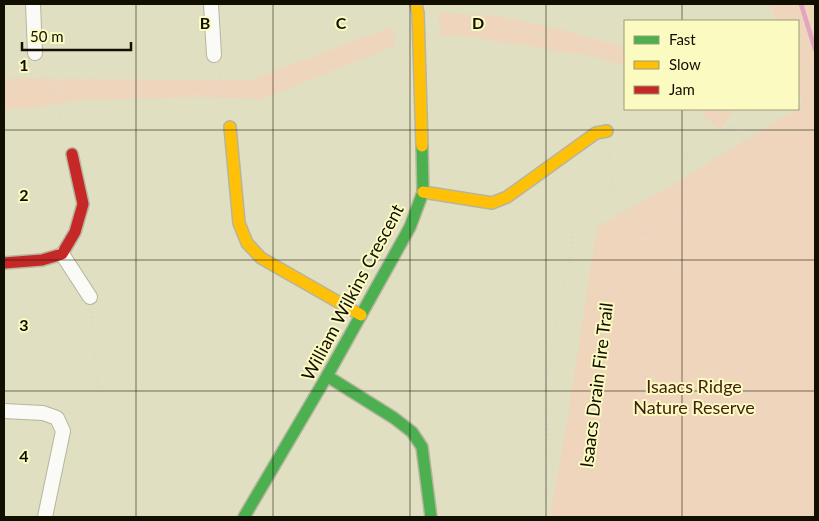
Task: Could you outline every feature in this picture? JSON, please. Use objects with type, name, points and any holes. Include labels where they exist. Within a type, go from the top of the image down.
[{"type":"street","points":[[33,4],[35,53]]},
{"type":"street","points":[[211,4],[214,55]]},
{"type":"street","name":"William Wilkins Crescent","points":[[244,517],[327,376],[410,227],[423,192],[417,8]]},
{"type":"street","points":[[230,127],[239,223],[247,243],[261,258],[361,315]]},
{"type":"street","points":[[423,192],[492,203],[507,197],[596,133],[607,131]]},
{"type":"street","points":[[4,263],[42,260],[62,254],[75,232],[83,204],[72,154]]},
{"type":"street","points":[[62,254],[90,297]]},
{"type":"street","points":[[327,376],[394,418],[412,432],[422,447],[431,517]]},
{"type":"street","points":[[4,412],[63,415],[63,431],[45,517]]},
{"type":"path","points":[[766,20],[771,4]]},
{"type":"path","points":[[789,4],[794,20]]},
{"type":"path","points":[[4,85],[23,85],[52,91],[223,90],[257,88],[305,74],[396,39],[409,44],[419,41],[431,43],[440,27],[531,32],[624,59]]},
{"type":"path","points":[[799,34],[815,82]]},
{"type":"path","points":[[35,53],[52,91],[72,154]]},
{"type":"path","points":[[214,55],[230,127]]},
{"type":"path","points":[[714,110],[728,126],[757,147],[815,170]]},
{"type":"path","points":[[539,517],[554,474],[543,398],[575,225],[588,201],[723,137],[744,115],[746,110]]},
{"type":"path","points":[[607,131],[612,190],[644,233]]},
{"type":"path","name":"Isaacs Drain Fire Trail","points":[[573,517],[586,474],[605,297],[621,264],[640,236],[669,216],[711,201],[782,196],[811,190],[815,187]]},
{"type":"path","points":[[63,415],[98,392],[90,297]]},
{"type":"green space","name":"Isaacs Ridge Nature Reserve","points":[[770,4],[815,4],[815,517],[550,517],[597,227],[667,188],[795,110],[799,110],[799,107],[803,105],[799,91],[799,20],[776,20]]},
{"type":"green space","points":[[438,13],[496,16],[558,29],[624,47],[624,66],[591,56],[465,36],[441,36]]},
{"type":"green space","points":[[392,27],[395,46],[262,99],[203,97],[80,100],[4,110],[4,80],[17,78],[251,80]]},
{"type":"green space","points":[[698,110],[729,110],[732,112],[720,130]]},
{"type":"waterway","points":[[801,4],[815,49]]},
{"type":"traffic: fast","points":[[244,517],[327,376],[410,227],[423,192],[422,146]]},
{"type":"traffic: fast","points":[[327,376],[394,418],[412,432],[422,447],[431,517]]},
{"type":"traffic: slow","points":[[416,4],[418,13],[422,146]]},
{"type":"traffic: slow","points":[[230,127],[239,223],[247,243],[261,258],[361,315]]},
{"type":"traffic: slow","points":[[423,192],[492,203],[507,197],[596,133],[607,131]]},
{"type":"traffic: jam","points":[[4,263],[42,260],[62,254],[75,232],[83,204],[72,154]]}]
